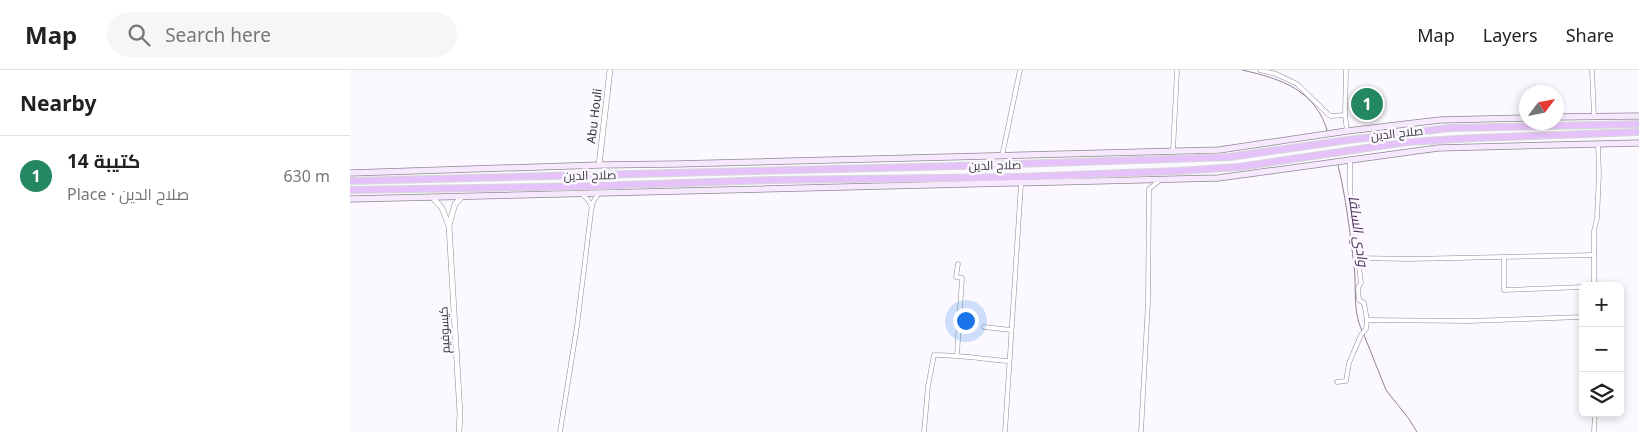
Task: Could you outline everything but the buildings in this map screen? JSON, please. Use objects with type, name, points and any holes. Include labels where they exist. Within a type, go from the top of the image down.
[{"type":"highway","name":"صلاح الدين","points":[[350,181],[849,169],[1229,157],[1449,128],[1639,124]]},
{"type":"highway","points":[[1407,142],[1410,137],[1408,132]]},
{"type":"highway","name":"صلاح الدين","points":[[350,190],[1019,176],[1195,170],[1239,167],[1407,142],[1639,132]]},
{"type":"highway","points":[[844,179],[844,174],[849,169]]},
{"type":"highway","points":[[748,181],[746,177],[749,171]]},
{"type":"main road","points":[[1564,117],[1638,115]]},
{"type":"main road","points":[[350,173],[1234,149],[1440,120],[1519,118]]},
{"type":"main road","points":[[350,199],[1218,178],[1438,148],[1639,143]]},
{"type":"street","name":"Abu Houli","points":[[599,165],[610,70]]},
{"type":"street","points":[[1002,156],[1020,70]]},
{"type":"street","points":[[1173,151],[1177,70]]},
{"type":"street","points":[[1260,70],[1276,74],[1297,84],[1328,114],[1332,116],[1345,115]]},
{"type":"street","points":[[1346,70],[1346,132]]},
{"type":"street","points":[[1592,70],[1594,116]]},
{"type":"street","points":[[1625,124],[1638,115]]},
{"type":"street","points":[[1594,282],[1594,231],[1597,218],[1599,174],[1598,145]]},
{"type":"street","points":[[1338,382],[1346,381],[1349,363],[1361,335],[1366,329],[1367,320],[1364,303],[1359,300],[1358,288],[1361,284],[1350,189],[1350,159]]},
{"type":"street","points":[[1136,180],[1146,185],[1149,189],[1148,302],[1141,432]]},
{"type":"street","points":[[1149,189],[1160,180]]},
{"type":"street","points":[[1005,432],[1008,361],[1021,184]]},
{"type":"street","points":[[582,194],[592,207]]},
{"type":"street","points":[[560,432],[577,326],[592,207],[598,194]]},
{"type":"street","name":"كيسوفيم","points":[[448,226],[455,204],[462,196]]},
{"type":"street","name":"كيسوفيم","points":[[432,197],[442,208],[448,226],[460,414],[459,432]]},
{"type":"street","points":[[1358,258],[1594,256]]},
{"type":"street","points":[[1504,257],[1504,290],[1579,287]]},
{"type":"street","points":[[957,355],[962,278],[956,277],[958,264]]},
{"type":"street","points":[[1367,320],[1469,321],[1579,317]]},
{"type":"street","points":[[984,327],[1011,330]]},
{"type":"street","points":[[924,432],[928,386],[934,355],[957,355],[1008,361]]},
{"type":"street","points":[[1594,432],[1595,417]]},
{"type":"waterway","name":"وادي السلقا","points":[[1242,70],[1284,83],[1306,97],[1315,106],[1328,133]]},
{"type":"waterway","name":"وادي السلقا","points":[[1338,165],[1346,202],[1351,241],[1357,315],[1362,331]]},
{"type":"waterway","name":"وادي السلقا","points":[[1364,335],[1386,390],[1417,432]]},
{"type":"place","name":"كتيبة 14","points":[[1367,104]]}]
